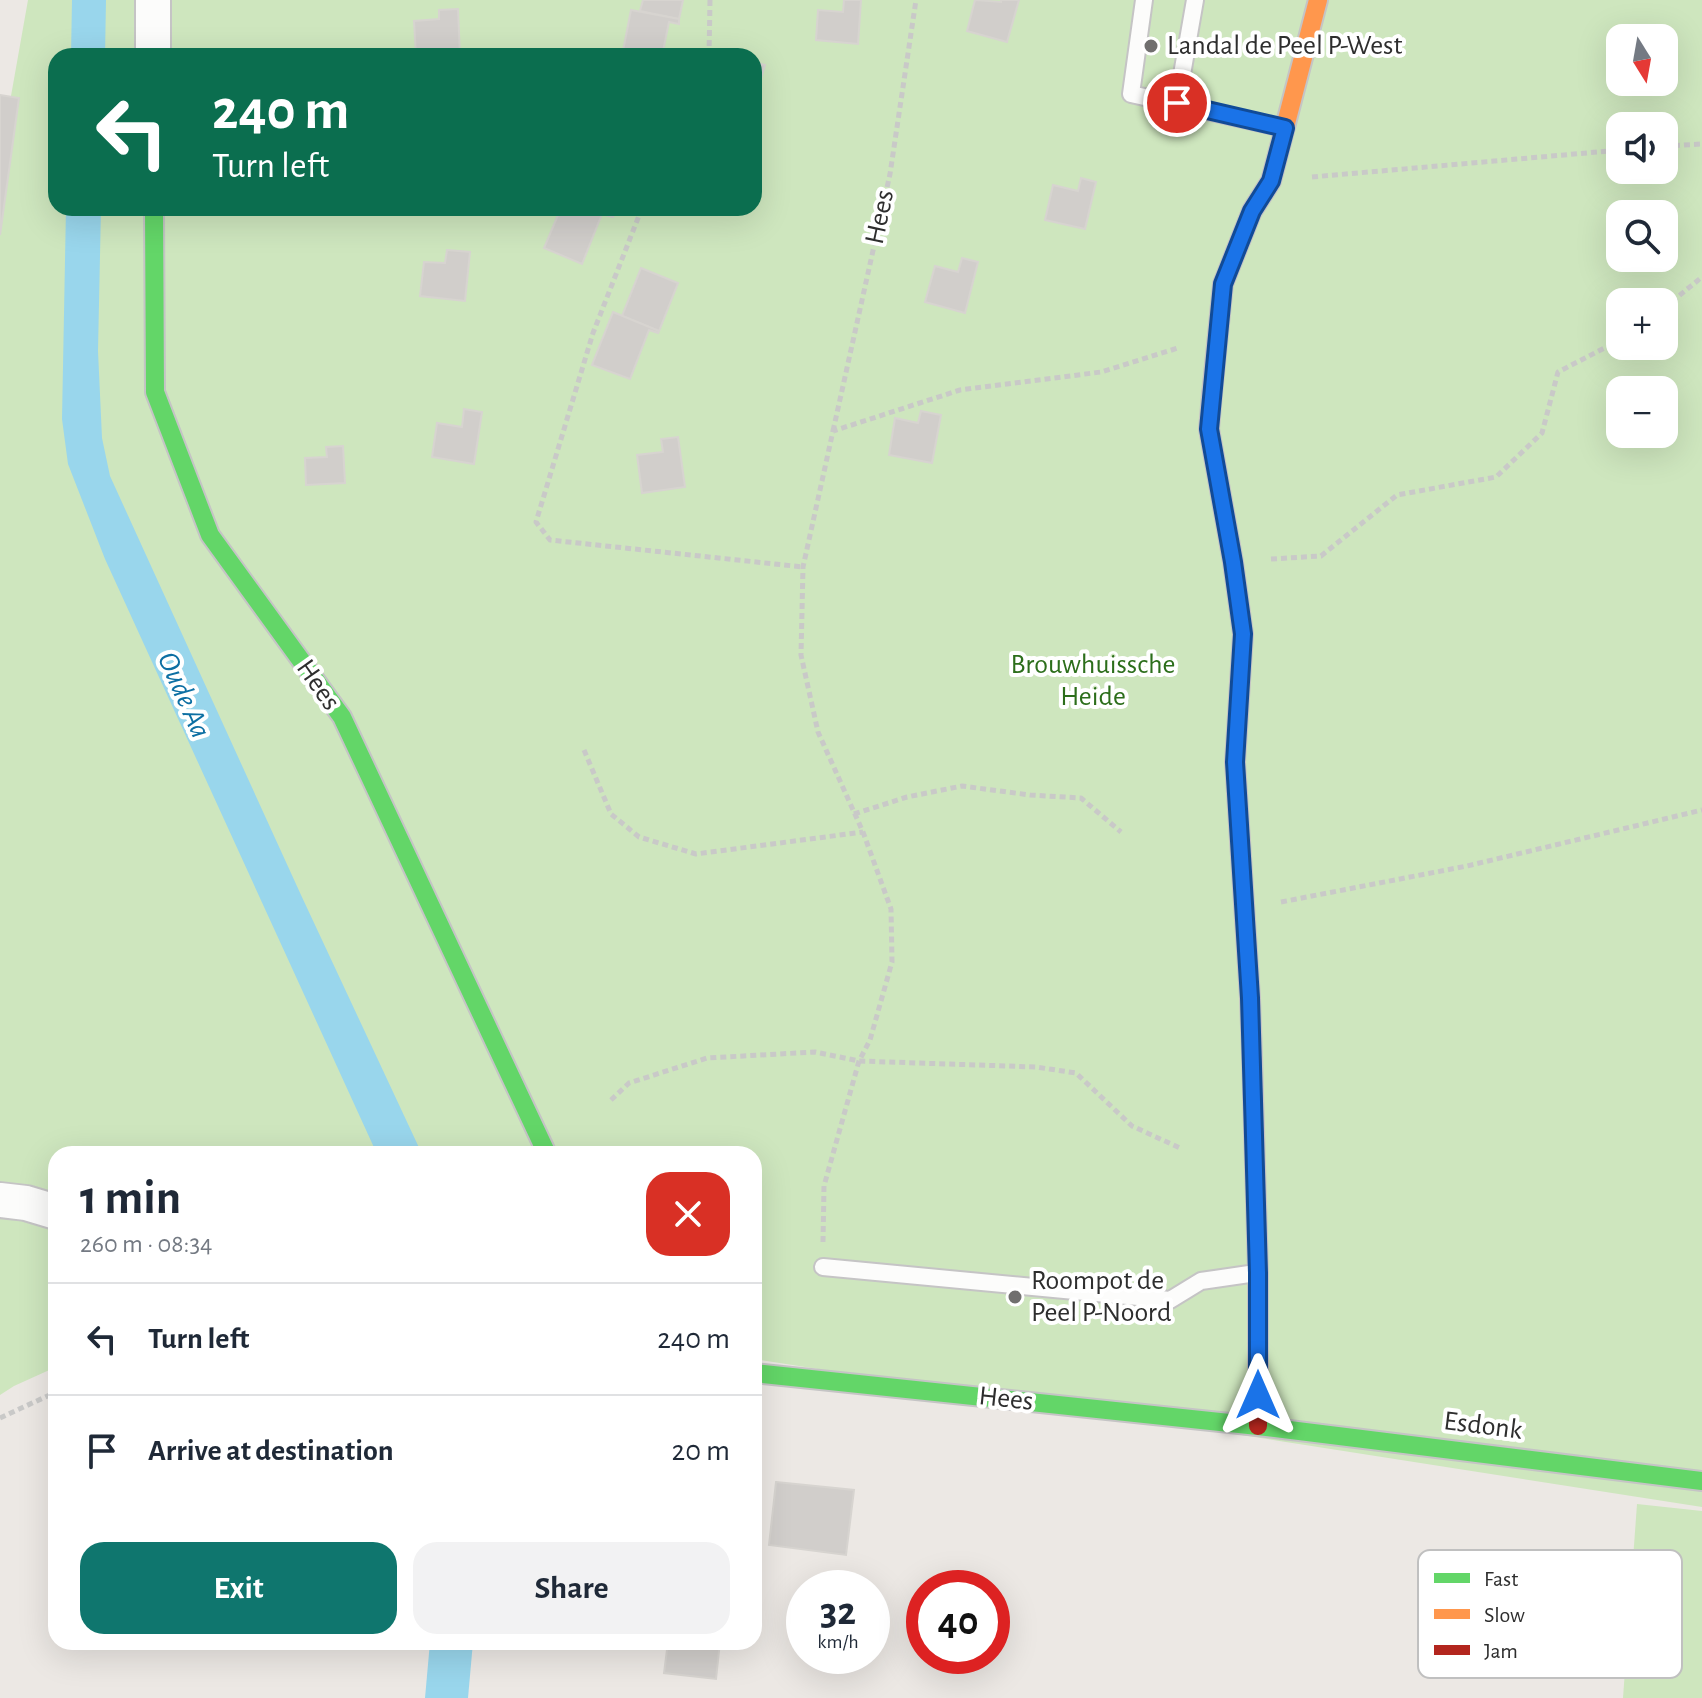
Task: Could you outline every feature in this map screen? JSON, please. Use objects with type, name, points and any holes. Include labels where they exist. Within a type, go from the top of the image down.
[{"type":"street","points":[[153,0],[153,48]]},
{"type":"street","points":[[1258,1426],[1258,1273],[1250,998],[1235,762],[1243,634],[1209,429],[1223,284],[1252,211],[1271,181],[1318,0]]},
{"type":"street","name":"Hees","points":[[154,216],[155,392],[210,535],[342,717],[543,1146]]},
{"type":"street","points":[[0,1200],[48,1210]]},
{"type":"street","name":"Hees","points":[[762,1374],[1258,1426]]},
{"type":"street","name":"Esdonk","points":[[1258,1426],[1702,1481]]},
{"type":"lane","points":[[1144,0],[1131,94],[1285,128]]},
{"type":"lane","points":[[1177,103],[1195,0]]},
{"type":"lane","points":[[823,1267],[1170,1300],[1201,1281],[1258,1273]]},
{"type":"path","points":[[709,48],[710,0]]},
{"type":"path","name":"Hees","points":[[823,1267],[824,1186],[859,1061],[870,1040],[892,962],[891,909],[863,832],[818,732],[801,655],[803,567],[890,174],[916,0]]},
{"type":"path","points":[[1678,145],[1702,144]]},
{"type":"path","points":[[1271,181],[1606,151]]},
{"type":"path","points":[[639,216],[593,333],[536,522],[550,540],[803,567]]},
{"type":"path","points":[[1678,297],[1702,277]]},
{"type":"path","points":[[833,431],[960,390],[1101,372],[1217,335]]},
{"type":"path","points":[[1233,562],[1321,556],[1397,495],[1496,477],[1542,433],[1558,372],[1606,347]]},
{"type":"path","points":[[584,750],[611,814],[639,837],[696,854],[863,832]]},
{"type":"path","points":[[854,814],[907,797],[962,786],[1081,798],[1121,832]]},
{"type":"path","points":[[1245,910],[1467,866],[1702,810]]},
{"type":"path","points":[[611,1100],[629,1083],[707,1058],[815,1052],[859,1061],[1036,1067],[1076,1073],[1132,1126],[1180,1148]]},
{"type":"path","points":[[0,1418],[48,1396]]},
{"type":"green space","name":"Brouwhuissche Heide","points":[[28,0],[1702,0],[1702,1507],[762,1360],[762,1146],[48,1146],[48,1371],[0,1395],[0,158]]},
{"type":"green space","points":[[1637,1504],[1702,1511],[1702,1698],[1623,1698],[1624,1678],[1682,1678],[1682,1550],[1634,1550]]},
{"type":"water","points":[[72,0],[106,0],[105,48],[71,48]]},
{"type":"water","name":"Oude Aa","points":[[66,216],[101,216],[98,351],[102,438],[110,476],[418,1146],[373,1146],[105,559],[68,464],[62,419]]},
{"type":"water","points":[[429,1650],[472,1650],[468,1698],[425,1698]]},
{"type":"building","points":[[643,0],[683,0],[679,19],[640,11]]},
{"type":"building","points":[[844,0],[861,0],[858,44],[816,40],[818,10],[843,12]]},
{"type":"building","points":[[975,0],[1019,0],[1007,42],[967,31]]},
{"type":"building","points":[[458,9],[460,48],[416,48],[414,21],[439,19],[439,10]]},
{"type":"building","points":[[631,10],[679,19],[679,24],[669,22],[664,48],[624,48]]},
{"type":"building","points":[[0,95],[19,98],[0,235]]},
{"type":"building","points":[[1081,178],[1096,182],[1085,229],[1045,220],[1053,185],[1078,191]]},
{"type":"building","points":[[558,216],[601,216],[582,264],[544,248]]},
{"type":"building","points":[[447,250],[470,252],[465,301],[420,296],[424,262],[445,263]]},
{"type":"building","points":[[962,258],[978,262],[965,313],[925,302],[935,266],[958,272]]},
{"type":"building","points":[[641,268],[678,283],[659,331],[622,316]]},
{"type":"building","points":[[613,312],[659,331],[649,330],[630,379],[592,365]]},
{"type":"building","points":[[464,409],[482,412],[474,464],[432,457],[437,423],[462,427]]},
{"type":"building","points":[[921,411],[941,415],[932,463],[889,455],[895,418],[918,423]]},
{"type":"building","points":[[678,437],[685,487],[642,493],[637,455],[663,452],[661,439]]},
{"type":"building","points":[[343,446],[345,483],[306,485],[305,458],[327,457],[326,447]]},
{"type":"building","points":[[776,1482],[854,1490],[846,1555],[769,1545]]},
{"type":"building","points":[[667,1650],[719,1650],[716,1679],[664,1673]]},
{"type":"traffic: fast","points":[[154,216],[155,392],[210,535],[342,717],[543,1146]]},
{"type":"traffic: fast","points":[[1212,394],[1209,429],[1243,634],[1235,762],[1252,1055]]},
{"type":"traffic: fast","points":[[762,1374],[1258,1426],[1702,1481]]},
{"type":"traffic: slow","points":[[1212,394],[1223,284],[1252,211],[1271,181],[1318,0]]},
{"type":"traffic: jam","points":[[1252,1055],[1258,1273],[1258,1426]]},
{"type":"place","name":"Landal de Peel P-West","points":[[1151,46]]},
{"type":"place","name":"Roompot de Peel P-Noord","points":[[1015,1297]]},
{"type":"route","points":[[1177,103],[1285,128],[1271,181],[1252,211],[1223,284],[1209,429],[1243,634],[1235,762],[1250,998],[1258,1273],[1258,1395]]}]
